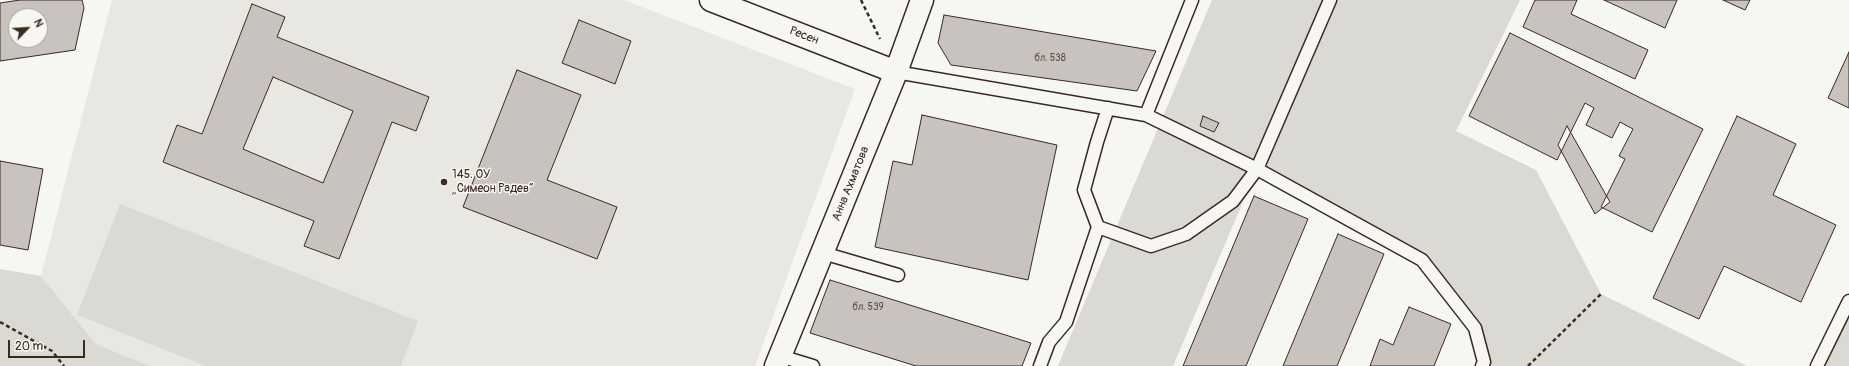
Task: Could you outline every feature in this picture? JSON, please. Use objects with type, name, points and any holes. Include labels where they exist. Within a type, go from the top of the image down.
[{"type":"street","name":"Ресен","points":[[712,0],[896,72]]},
{"type":"street","name":"Анна Ахматова","points":[[778,361],[896,72],[922,0]]},
{"type":"lane","points":[[1146,115],[1192,0]]},
{"type":"lane","points":[[1098,227],[1150,246],[1186,234],[1233,201],[1257,169],[1330,0]]},
{"type":"lane","points":[[896,72],[1146,115],[1257,169],[1422,260],[1475,328],[1484,362],[1482,366]]},
{"type":"lane","points":[[1040,366],[1049,342],[1066,322],[1098,227],[1084,190],[1096,142],[1108,108]]},
{"type":"lane","points":[[823,253],[898,275]]},
{"type":"lane","points":[[1817,366],[1849,301]]},
{"type":"lane","points":[[778,361],[813,366]]},
{"type":"path","points":[[861,0],[896,72]]},
{"type":"path","points":[[1528,366],[1601,294]]},
{"type":"path","points":[[0,322],[52,351],[64,366]]},
{"type":"shaded area","name":"145. ОУ „Симеон Радев“","points":[[112,0],[624,0],[855,89],[755,366],[150,366],[96,344],[41,276]]},
{"type":"shaded area","points":[[1212,0],[1520,0],[1456,131],[1536,170],[1601,294],[1747,366],[1482,366],[1475,328],[1422,260],[1257,169],[1173,366],[1058,366]]},
{"type":"shaded area","points":[[120,204],[418,321],[401,366],[206,366],[77,315]]},
{"type":"shaded area","points":[[0,269],[41,276],[96,344],[150,366],[0,366]]},
{"type":"shaded area","points":[[1849,301],[1849,366],[1817,366]]},
{"type":"building","points":[[20,0],[82,0],[84,8],[75,50],[0,61],[0,3]]},
{"type":"building","points":[[1535,0],[1577,0],[1571,14],[1648,50],[1635,79],[1523,27]]},
{"type":"building","points":[[1604,0],[1677,0],[1665,28]]},
{"type":"building","points":[[1723,0],[1750,0],[1745,10]]},
{"type":"building","points":[[252,4],[285,17],[277,37],[429,97],[416,131],[392,122],[339,259],[304,246],[314,221],[163,162],[177,125],[202,134]],"holes":[[[273,77],[353,111],[323,183],[243,149]]]},
{"type":"building","points":[[944,15],[1156,51],[1137,91],[951,65],[938,43]]},
{"type":"building","points":[[579,20],[631,41],[615,84],[562,63]]},
{"type":"building","points":[[1510,33],[1703,129],[1652,232],[1601,207],[1625,159],[1619,156],[1633,129],[1620,122],[1612,138],[1586,125],[1594,108],[1585,103],[1557,160],[1469,116]]},
{"type":"building","points":[[1849,52],[1849,108],[1828,98]]},
{"type":"building","points":[[517,70],[581,95],[547,180],[617,207],[597,259],[463,207]]},
{"type":"building","points":[[922,115],[1057,145],[1028,280],[875,247],[893,161],[912,165]]},
{"type":"building","points":[[1203,116],[1219,123],[1214,132],[1200,126]]},
{"type":"building","points":[[1737,116],[1796,144],[1773,195],[1836,225],[1801,302],[1724,266],[1699,319],[1653,298]]},
{"type":"building","points":[[1567,126],[1610,202],[1595,214],[1558,145]]},
{"type":"building","points":[[0,161],[43,169],[28,250],[0,245]]},
{"type":"building","points":[[1254,196],[1308,219],[1246,366],[1183,366]]},
{"type":"building","points":[[1338,234],[1384,254],[1337,366],[1283,366]]},
{"type":"building","points":[[830,280],[1031,343],[1022,366],[916,366],[810,333]]},
{"type":"building","points":[[1409,307],[1451,324],[1434,366],[1370,366],[1380,339],[1393,345]]},
{"type":"place","name":"145. ОУ „Симеон Радев“","points":[[444,182]]}]
